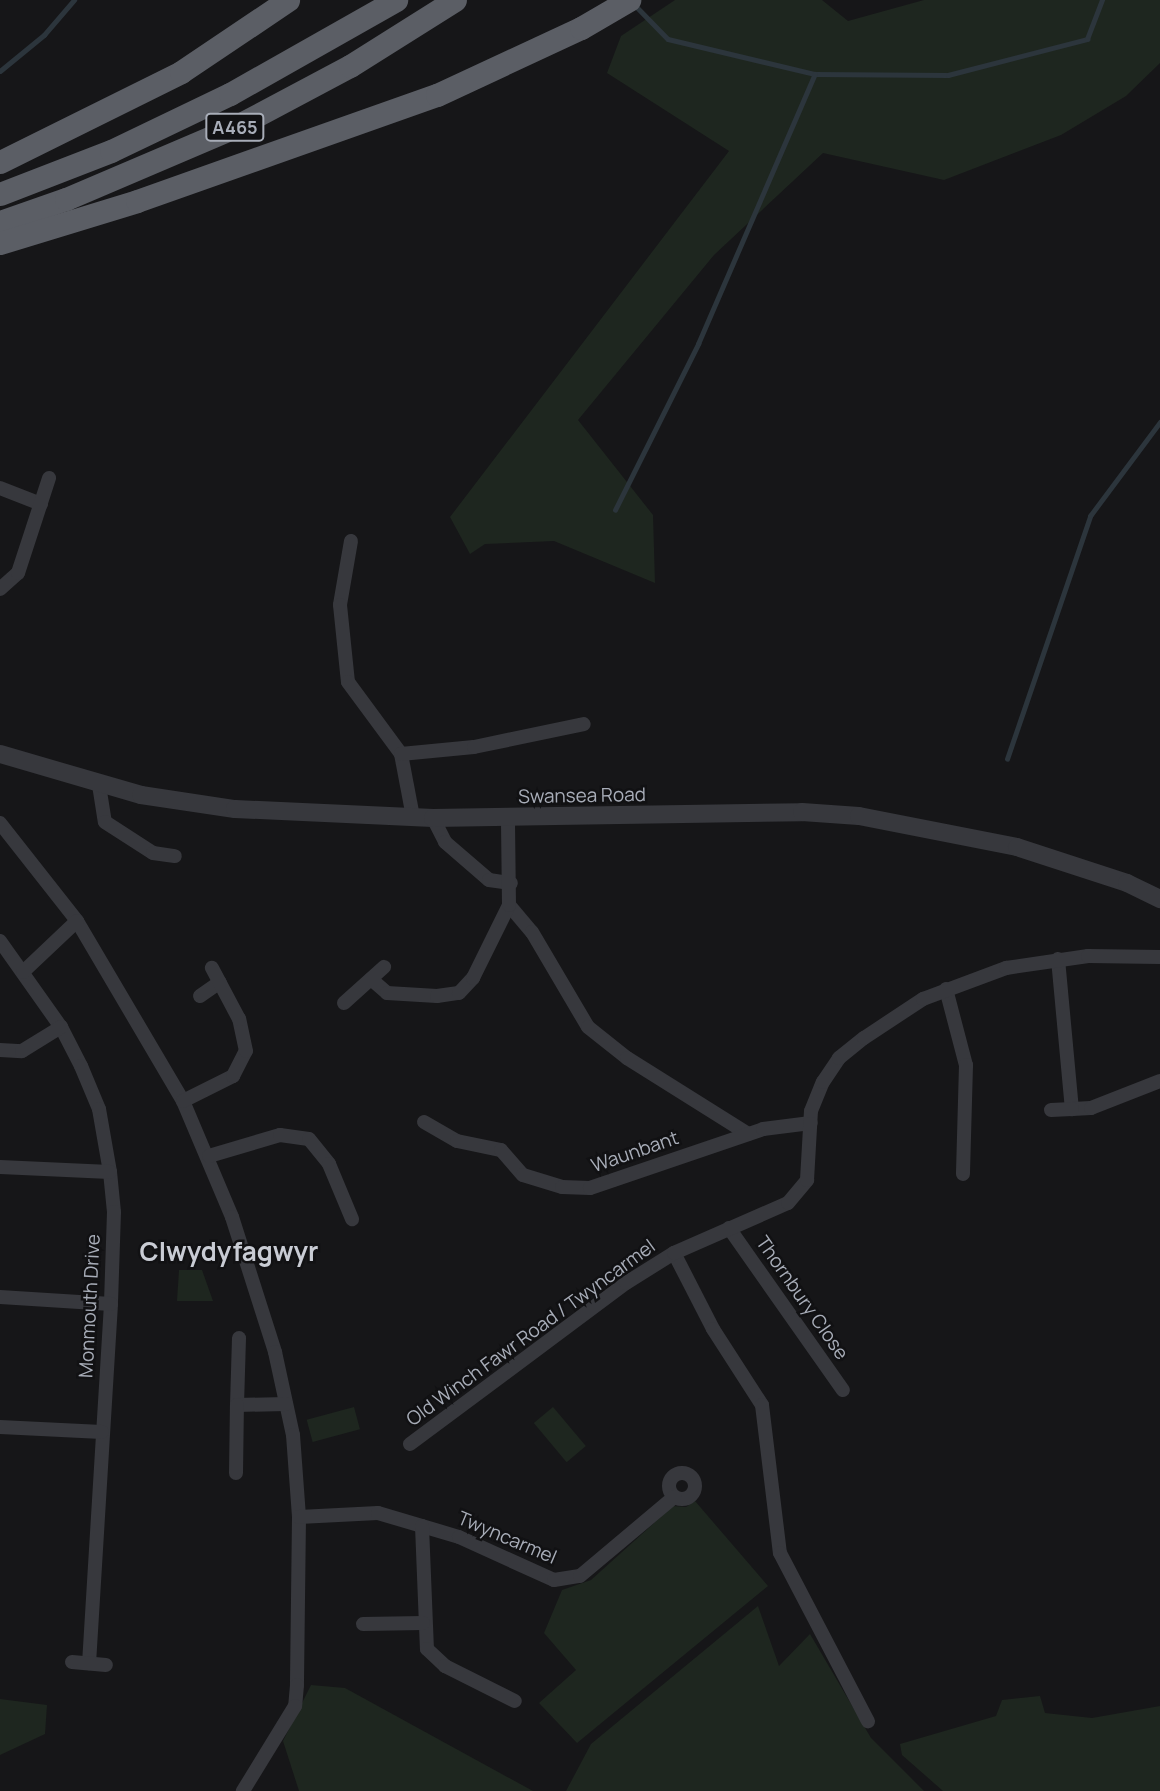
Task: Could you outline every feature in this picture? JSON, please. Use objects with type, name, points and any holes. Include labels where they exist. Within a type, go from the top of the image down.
[{"type":"highway","points":[[0,162],[181,72],[288,0]]},
{"type":"highway","name":"A465","points":[[0,194],[111,151],[230,94],[397,0]]},
{"type":"highway","name":"A465","points":[[0,222],[66,199],[237,126],[350,66],[455,0]]},
{"type":"highway","points":[[0,243],[137,201],[437,95],[581,28],[629,0]]},
{"type":"street","points":[[0,589],[18,573],[49,478]]},
{"type":"street","points":[[0,488],[41,504]]},
{"type":"street","points":[[351,541],[340,605],[348,682],[401,754],[412,817]]},
{"type":"street","points":[[401,754],[474,747],[584,724]]},
{"type":"street","name":"Swansea Road","points":[[0,754],[99,785],[235,809],[433,818],[802,812],[859,816],[1017,847],[1127,883],[1160,899]]},
{"type":"street","points":[[99,785],[105,822],[153,853],[175,856]]},
{"type":"street","points":[[433,818],[445,842],[489,880],[511,883]]},
{"type":"street","points":[[371,979],[387,993],[459,993],[473,978],[509,905],[511,883],[508,818]]},
{"type":"street","points":[[0,823],[77,921],[183,1101],[209,1156],[248,1263],[286,1404],[299,1517],[295,1706],[244,1790]]},
{"type":"street","points":[[509,905],[533,932],[588,1027],[628,1058],[748,1134]]},
{"type":"street","points":[[23,972],[77,921]]},
{"type":"street","name":"Monmouth Drive","points":[[0,941],[61,1027],[99,1109],[110,1172],[114,1212],[111,1304],[89,1663]]},
{"type":"street","name":"Old Winch Fawr Road / Twyncarmel","points":[[410,1444],[626,1283],[674,1253],[788,1203],[807,1180],[814,1101],[839,1058],[883,1025],[946,989],[1006,968],[1058,960],[1160,957]]},
{"type":"street","points":[[1058,960],[1072,1109]]},
{"type":"street","points":[[344,1003],[384,967]]},
{"type":"street","points":[[183,1101],[233,1076],[243,1059],[245,1034],[212,968]]},
{"type":"street","points":[[200,996],[220,982]]},
{"type":"street","points":[[946,989],[966,1065],[963,1174]]},
{"type":"street","points":[[0,1050],[22,1051],[61,1027]]},
{"type":"street","points":[[1051,1110],[1091,1108],[1160,1081]]},
{"type":"street","name":"Waunbant","points":[[424,1122],[457,1141],[501,1150],[523,1175],[562,1187],[590,1188],[748,1134],[792,1122],[811,1123]]},
{"type":"street","points":[[209,1156],[280,1135],[309,1139],[329,1164],[352,1220]]},
{"type":"street","points":[[0,1167],[110,1172]]},
{"type":"street","name":"Thornbury Close","points":[[729,1228],[844,1390]]},
{"type":"street","points":[[674,1253],[713,1329],[762,1405],[780,1553],[868,1721]]},
{"type":"street","points":[[0,1297],[111,1304]]},
{"type":"street","points":[[236,1473],[239,1338]]},
{"type":"street","points":[[237,1405],[286,1404]]},
{"type":"street","points":[[0,1427],[102,1432]]},
{"type":"street","name":"Twyncarmel","points":[[299,1517],[378,1513],[459,1537],[554,1580],[580,1576],[674,1497]]},
{"type":"street","points":[[422,1526],[423,1623],[427,1649],[446,1666],[515,1701]]},
{"type":"street","points":[[363,1624],[423,1623]]},
{"type":"street","points":[[72,1662],[106,1665]]},
{"type":"shaded area","points":[[675,0],[822,0],[848,21],[924,0],[1160,0],[1160,63],[1126,96],[1061,135],[944,180],[823,153],[714,255],[578,420],[653,515],[655,583],[554,541],[485,544],[470,554],[450,517],[729,151],[607,73],[621,36]]},
{"type":"shaded area","points":[[179,1270],[202,1270],[213,1301],[177,1301]]},
{"type":"shaded area","points":[[354,1407],[360,1429],[313,1442],[307,1420]]},
{"type":"shaded area","points":[[553,1407],[586,1446],[567,1462],[534,1423]]},
{"type":"shaded area","points":[[695,1501],[768,1586],[577,1743],[539,1703],[576,1670],[544,1633],[562,1590],[591,1580],[673,1506],[686,1507]]},
{"type":"shaded area","points":[[758,1606],[779,1666],[810,1634],[871,1738],[924,1791],[566,1791],[591,1744]]},
{"type":"shaded area","points":[[311,1685],[345,1688],[533,1791],[299,1791],[283,1741]]},
{"type":"shaded area","points":[[1040,1696],[1045,1713],[1092,1718],[1160,1706],[1160,1791],[943,1791],[902,1755],[900,1744],[996,1716],[1002,1700]]},
{"type":"shaded area","points":[[0,1699],[47,1705],[45,1734],[0,1755]]},
{"type":"waterway","points":[[0,71],[44,35],[74,0]]},
{"type":"waterway","points":[[635,5],[668,39],[815,74],[948,75],[1087,39],[1102,0]]},
{"type":"waterway","points":[[615,510],[698,344],[815,74]]},
{"type":"waterway","points":[[1007,759],[1090,516],[1160,422]]},
{"type":"district","name":"Clwydyfagwyr","points":[[229,1252]]}]
